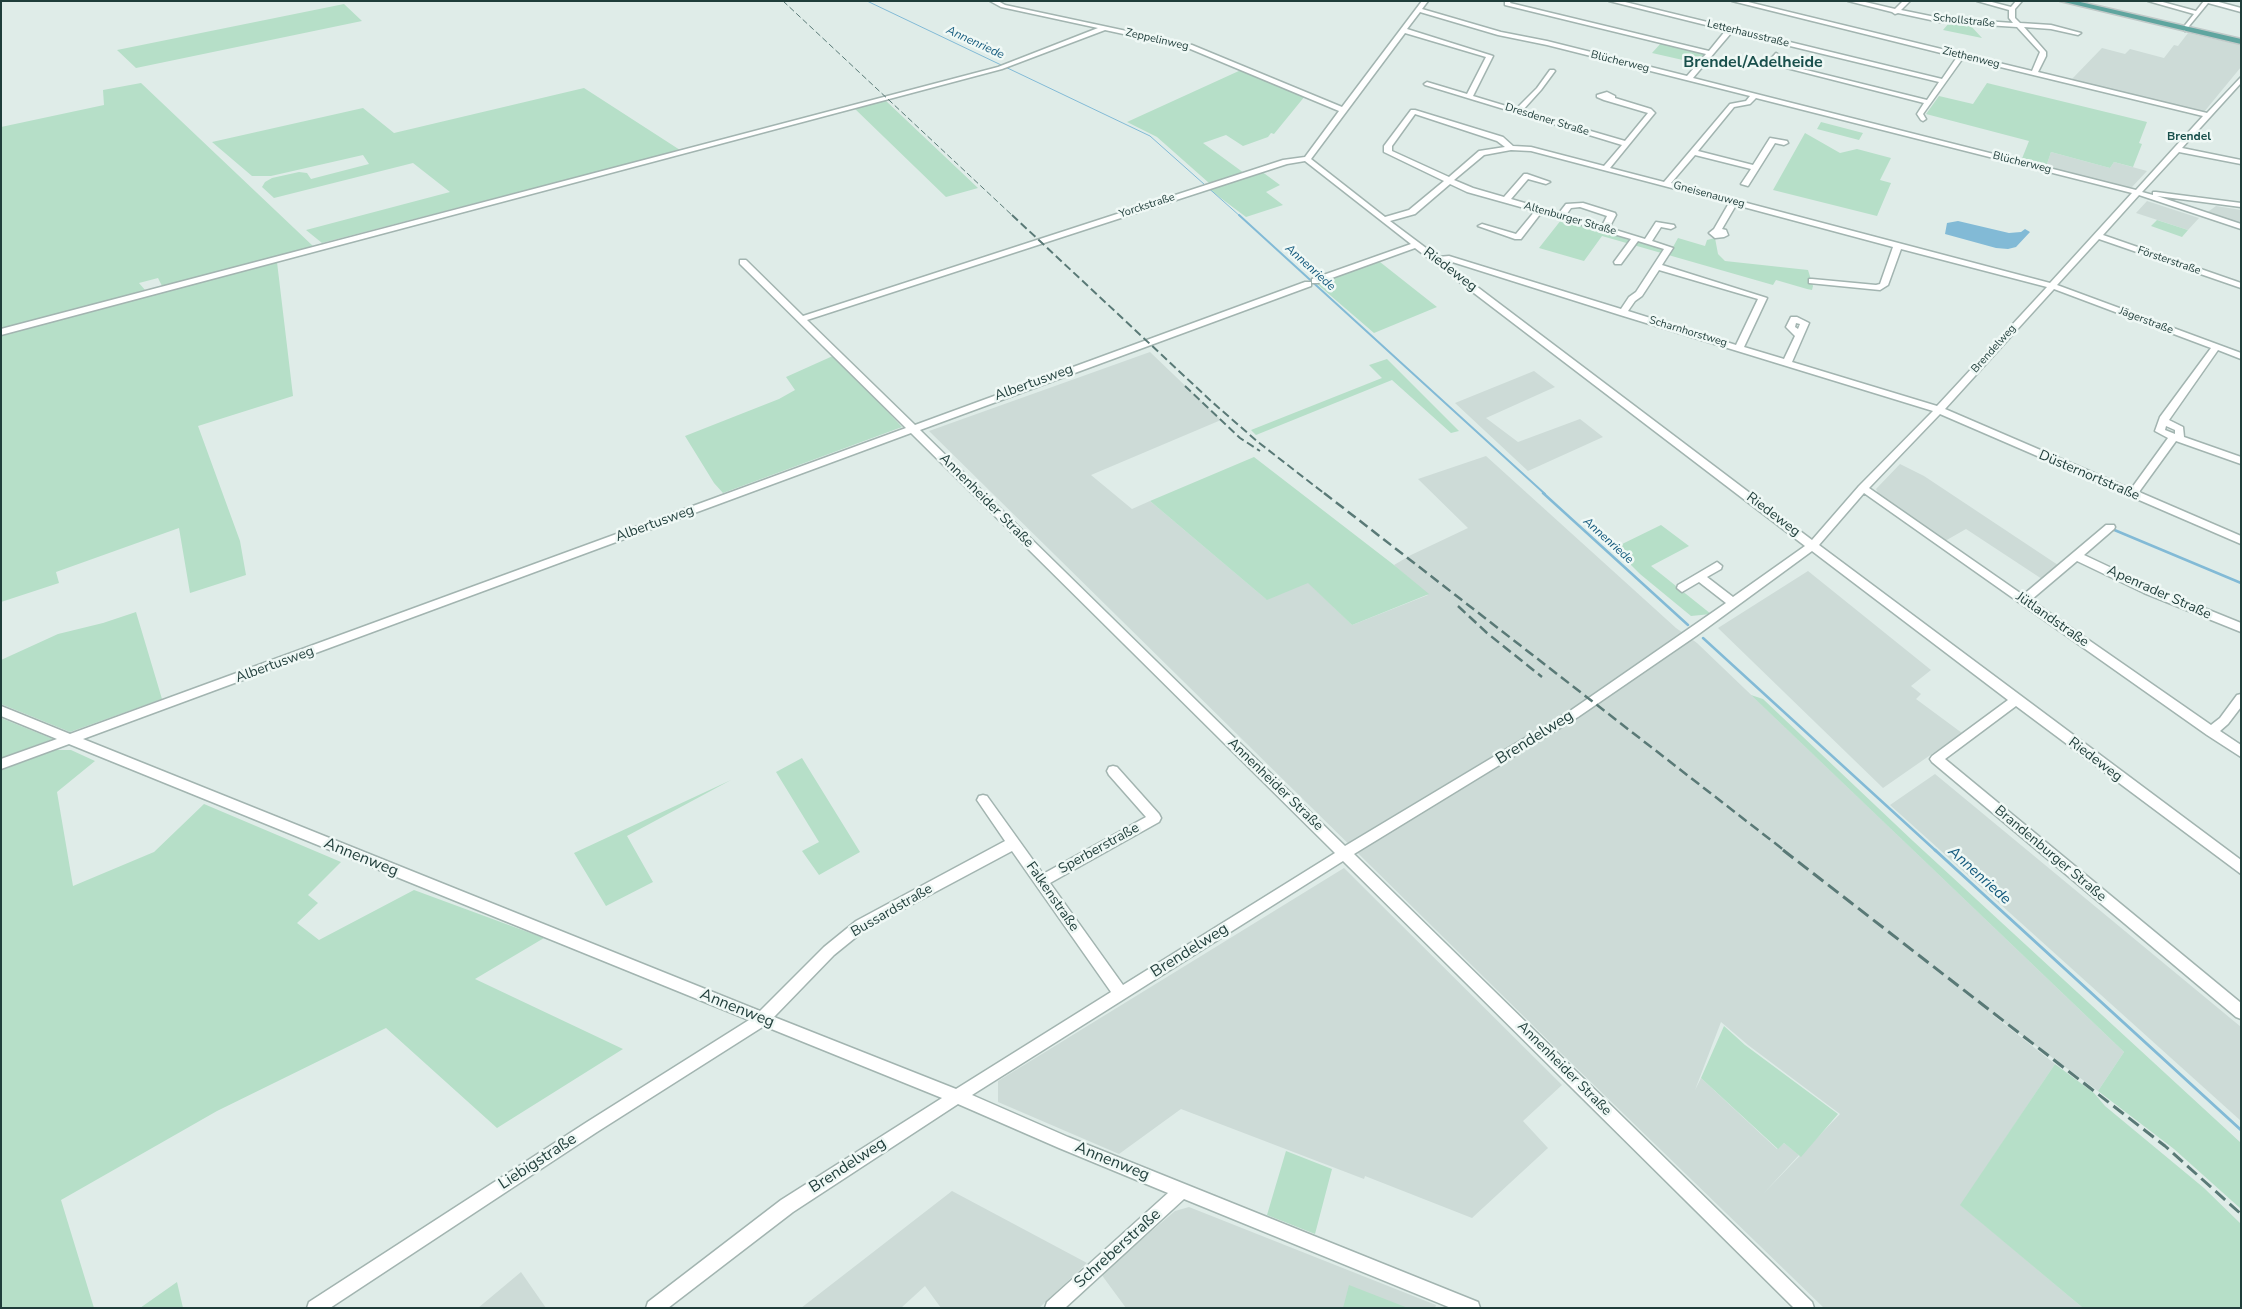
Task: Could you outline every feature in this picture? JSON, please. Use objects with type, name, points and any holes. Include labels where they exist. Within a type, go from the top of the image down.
[{"type":"main road","points":[[2064,1],[2241,42]]},
{"type":"street","name":"Zeppelinweg","points":[[993,1],[1003,6],[1190,46],[1343,110]]},
{"type":"street","points":[[1307,159],[1425,1]]},
{"type":"street","points":[[1508,1],[1507,4],[1710,53]]},
{"type":"street","name":"Letterhausstraße","points":[[1612,1],[1942,81]]},
{"type":"street","name":"Ziethenweg","points":[[1734,1],[2208,116]]},
{"type":"street","name":"Schollstraße","points":[[1851,1],[1895,12],[1970,23],[2061,28],[2078,33]]},
{"type":"street","points":[[1895,12],[1906,1]]},
{"type":"street","points":[[1980,1],[2012,9]]},
{"type":"street","points":[[2019,1],[2012,9],[2012,18],[2043,52],[2043,56],[2034,74]]},
{"type":"street","points":[[2151,1],[2198,13]]},
{"type":"street","points":[[2184,29],[2207,1],[2241,10]]},
{"type":"street","name":"Blücherweg","points":[[1419,10],[1500,34],[1547,43],[1821,113],[1817,116],[1823,120],[1849,120],[2136,192]]},
{"type":"street","points":[[1,332],[1000,68],[1104,28]]},
{"type":"street","points":[[1403,30],[1490,56],[1468,96]]},
{"type":"street","points":[[1688,79],[1730,30]]},
{"type":"street","points":[[1776,55],[1770,63],[1927,102]]},
{"type":"street","points":[[1923,119],[1920,114],[1927,102],[1961,56]]},
{"type":"street","points":[[1518,111],[1540,90],[1552,71]]},
{"type":"street","points":[[1827,88],[1834,79]]},
{"type":"street","name":"Brendelweg","points":[[654,1308],[787,1206],[956,1096],[1345,853],[1574,714],[1694,631],[1813,545],[1863,488],[1939,410],[2136,192],[2238,87],[2241,79]]},
{"type":"street","name":"Dresdener Straße","points":[[1427,84],[1626,144]]},
{"type":"street","points":[[1879,100],[1885,92]]},
{"type":"street","points":[[1667,183],[1732,105],[1748,103],[1754,96]]},
{"type":"street","points":[[1607,167],[1652,114],[1649,110],[1610,99]]},
{"type":"street","points":[[1407,118],[1412,111],[1500,139],[1511,148]]},
{"type":"street","points":[[1407,118],[1429,117]]},
{"type":"street","name":"Altenburger Straße","points":[[1407,118],[1388,146],[1388,152],[1470,190],[1669,248],[1658,267],[1623,313]]},
{"type":"street","points":[[1745,184],[1773,140],[1784,143]]},
{"type":"street","name":"Gneisenauweg","points":[[1384,220],[1412,212],[1482,153],[1511,148],[1549,152],[2052,286]]},
{"type":"street","points":[[2178,149],[2241,162]]},
{"type":"street","points":[[1693,152],[1755,168]]},
{"type":"street","name":"Yorckstraße","points":[[801,319],[1286,162],[1307,159]]},
{"type":"street","name":"Riedeweg","points":[[1307,159],[1310,164],[1416,245],[2016,700],[2241,868]]},
{"type":"street","name":"Altenburger Straße","points":[[1505,201],[1527,176],[1546,182]]},
{"type":"street","points":[[2147,181],[2180,196]]},
{"type":"street","points":[[2136,192],[2241,205]]},
{"type":"street","points":[[2136,192],[2241,227]]},
{"type":"street","points":[[2172,205],[2180,196]]},
{"type":"street","points":[[1717,230],[1734,201]]},
{"type":"street","points":[[1561,216],[1573,204],[1599,210],[1612,215],[1604,229]]},
{"type":"street","points":[[1482,226],[1518,237],[1539,211]]},
{"type":"street","points":[[1648,242],[1659,224],[1670,227]]},
{"type":"street","name":"Försterstraße","points":[[2098,236],[2241,286]]},
{"type":"street","name":"Altenburger Straße","points":[[1618,262],[1636,238]]},
{"type":"street","name":"Albertusweg","points":[[1,764],[386,624],[912,428],[1416,245]]},
{"type":"street","points":[[1812,281],[1876,288],[1884,285],[1898,245]]},
{"type":"street","name":"Scharnhorstweg","points":[[1437,260],[1446,258],[1939,410]]},
{"type":"street","name":"Annenheider Straße","points":[[743,262],[1806,1308]]},
{"type":"street","points":[[1658,267],[1763,298],[1740,348]]},
{"type":"street","name":"Jägerstraße","points":[[2052,286],[2241,356]]},
{"type":"street","points":[[1787,363],[1799,335]]},
{"type":"street","points":[[2132,494],[2176,438],[2180,429],[2163,421],[2216,347]]},
{"type":"street","name":"Düsternortstraße","points":[[1939,410],[2241,540]]},
{"type":"street","points":[[2176,438],[2241,461]]},
{"type":"street","name":"Jütlandstraße","points":[[1863,488],[2241,752]]},
{"type":"street","points":[[2024,600],[2110,527]]},
{"type":"street","name":"Apenrader Straße","points":[[2077,556],[2148,590],[2241,628]]},
{"type":"street","points":[[1682,588],[1717,566]]},
{"type":"street","points":[[1699,577],[1733,603]]},
{"type":"street","points":[[2210,732],[2224,721],[2241,698]]},
{"type":"street","name":"Brandenburger Straße","points":[[2016,700],[1936,759],[2241,1012]]},
{"type":"street","name":"Annenweg","points":[[1,711],[68,740],[956,1096],[1064,1143],[1183,1190],[1453,1304],[1472,1308]]},
{"type":"street","name":"Sperberstraße","points":[[1042,881],[1155,818],[1113,771]]},
{"type":"street","name":"Falkenstraße","points":[[984,800],[1121,994]]},
{"type":"street","name":"Bussardstraße","points":[[762,1018],[829,951],[862,925],[1014,843]]},
{"type":"street","name":"Liebigstraße","points":[[315,1308],[762,1018]]},
{"type":"street","name":"Schreberstraße","points":[[1053,1308],[1183,1190]]},
{"type":"shaded area","points":[[2188,33],[2241,45],[2241,67],[2204,112],[2071,80],[2102,48],[2125,54],[2130,49],[2164,58],[2174,45],[2178,46]]},
{"type":"shaded area","points":[[2051,152],[2110,168],[2114,162],[2147,171],[2132,187],[2126,187],[2046,167]]},
{"type":"shaded area","points":[[2147,201],[2199,218],[2188,230],[2136,213]]},
{"type":"shaded area","points":[[2216,206],[2241,210],[2241,226],[2205,214]]},
{"type":"shaded area","points":[[1150,352],[1221,420],[1091,475],[1132,509],[1150,501],[1266,599],[1308,582],[1352,625],[1428,595],[1394,565],[1468,528],[1418,479],[1486,456],[1676,628],[1697,643],[2124,1052],[2098,1091],[1984,1008],[2055,1064],[1961,1205],[2083,1308],[1824,1308],[1563,1055],[929,431]],"holes":[[[1721,1022],[1748,1045],[1840,1114],[1764,1193],[1799,1155],[1784,1143],[1777,1149],[1701,1078],[1695,1090]]]},
{"type":"shaded area","points":[[1534,371],[1555,387],[1486,418],[1518,442],[1580,419],[1603,437],[1528,471],[1455,403]]},
{"type":"shaded area","points":[[1900,464],[1924,476],[2058,565],[2042,579],[1966,529],[1945,541],[1879,495],[1876,489]]},
{"type":"shaded area","points":[[1808,571],[1931,670],[1911,686],[1921,694],[1916,699],[1962,733],[1883,788],[1718,628]]},
{"type":"shaded area","points":[[1935,774],[2241,1027],[2241,1121],[1890,805]]},
{"type":"shaded area","points":[[1344,868],[1562,1085],[1523,1121],[1548,1148],[1472,1218],[1365,1176],[1364,1179],[1181,1109],[1119,1154],[998,1102],[998,1081]]},
{"type":"shaded area","points":[[952,1191],[1087,1263],[1039,1308],[941,1308],[925,1286],[901,1308],[801,1308]]},
{"type":"shaded area","points":[[1189,1207],[1436,1305],[1435,1308],[1126,1308],[1101,1274],[1175,1211]]},
{"type":"shaded area","points":[[521,1272],[546,1308],[478,1308]]},
{"type":"green space","points":[[344,4],[362,21],[136,68],[117,50]]},
{"type":"green space","points":[[1949,23],[1970,25],[1982,38],[1943,30]]},
{"type":"green space","points":[[1661,43],[1703,53],[1704,55],[1696,63],[1652,53]]},
{"type":"green space","points":[[1241,70],[1305,96],[1274,134],[1271,133],[1268,137],[1243,146],[1226,135],[1203,143],[1244,173],[1209,183],[1157,137],[1127,122]]},
{"type":"green space","points":[[141,83],[314,247],[162,286],[158,278],[139,283],[145,290],[1,329],[1,127],[104,105],[103,90]]},
{"type":"green space","points":[[1987,83],[2147,122],[2139,143],[2142,144],[2133,167],[2114,162],[2110,168],[2051,152],[2046,167],[2021,161],[2029,141],[1926,114],[1939,96],[1973,104]]},
{"type":"green space","points":[[584,88],[680,150],[322,243],[306,230],[450,192],[413,163],[274,198],[262,187],[265,182],[272,178],[299,172],[307,173],[311,179],[369,164],[363,155],[271,176],[252,176],[212,142],[363,108],[394,133]]},
{"type":"green space","points":[[885,100],[978,188],[946,197],[854,108]]},
{"type":"green space","points":[[1821,122],[1863,133],[1859,140],[1817,129]]},
{"type":"green space","points":[[1805,133],[1840,153],[1857,149],[1891,158],[1880,180],[1891,183],[1877,216],[1773,190]]},
{"type":"green space","points":[[1261,171],[1280,185],[1266,192],[1283,205],[1246,217],[1210,190]]},
{"type":"green space","points":[[1565,215],[1673,247],[1678,238],[1705,246],[1707,240],[1715,238],[1718,254],[1725,261],[1808,270],[1813,286],[1812,290],[1776,280],[1773,285],[1602,236],[1584,261],[1539,248]]},
{"type":"green space","points":[[2157,220],[2188,230],[2182,237],[2151,226]]},
{"type":"green space","points":[[277,262],[293,396],[198,426],[240,541],[246,575],[190,593],[179,528],[56,572],[59,583],[1,602],[1,333]]},
{"type":"green space","points":[[1380,262],[1437,307],[1374,333],[1316,283]]},
{"type":"green space","points":[[835,355],[902,427],[723,493],[714,483],[685,436],[779,399],[795,390],[786,377]]},
{"type":"green space","points":[[1387,359],[1459,431],[1451,433],[1392,380],[1256,435],[1251,430],[1382,378],[1369,365]]},
{"type":"green space","points":[[1254,457],[1429,594],[1352,625],[1308,583],[1267,600],[1150,501]]},
{"type":"green space","points":[[1661,525],[1689,546],[1651,566],[1711,614],[1691,616],[1640,574],[1614,548]]},
{"type":"green space","points":[[136,612],[162,699],[70,732],[1,704],[1,660],[58,634],[103,623]]},
{"type":"green space","points":[[1751,695],[1763,699],[1913,841],[2241,1143],[2241,1209],[2174,1149],[2098,1091],[2124,1052]]},
{"type":"green space","points":[[1,718],[53,739],[1,758]]},
{"type":"green space","points":[[56,750],[71,750],[95,761],[57,792],[73,886],[154,852],[204,804],[341,862],[308,895],[318,903],[297,923],[319,940],[414,890],[544,938],[475,979],[623,1049],[497,1128],[386,1028],[217,1111],[61,1200],[94,1308],[1,1308],[1,770]]},
{"type":"green space","points":[[802,758],[860,852],[819,875],[802,851],[819,842],[776,772]]},
{"type":"green space","points":[[731,780],[627,836],[653,882],[606,906],[574,853]]},
{"type":"green space","points":[[1724,1026],[1745,1045],[1838,1114],[1801,1157],[1784,1143],[1778,1149],[1701,1078]]},
{"type":"green space","points":[[2055,1064],[2094,1093],[2105,1106],[2204,1188],[2241,1224],[2241,1308],[2083,1308],[1960,1205]]},
{"type":"green space","points":[[1286,1151],[1332,1169],[1315,1234],[1267,1215]]},
{"type":"green space","points":[[177,1282],[183,1308],[140,1308]]},
{"type":"green space","points":[[1349,1285],[1408,1308],[1343,1308]]},
{"type":"water","points":[[1958,221],[2009,233],[2021,232],[2025,229],[2030,232],[2016,247],[2008,249],[1996,248],[1945,234],[1947,223]]},
{"type":"waterway","name":"Annenriede","points":[[867,1],[1150,136],[1241,217]]},
{"type":"waterway","name":"Annenriede","points":[[1239,215],[1545,494]]},
{"type":"waterway","name":"Annenriede","points":[[1543,493],[1688,625]]},
{"type":"waterway","points":[[2112,529],[2241,583]]},
{"type":"waterway","name":"Annenriede","points":[[1703,638],[1936,851]]},
{"type":"waterway","name":"Annenriede","points":[[1935,850],[2241,1130]]},
{"type":"railway","points":[[783,1],[1014,217]]},
{"type":"railway","points":[[1012,215],[1211,401],[1258,442],[1325,494]]},
{"type":"railway","points":[[1185,386],[1240,438],[1260,451]]},
{"type":"railway","points":[[1324,493],[1785,851]]},
{"type":"railway","points":[[1458,606],[1487,633],[1542,677]]},
{"type":"railway","points":[[1783,850],[2165,1146],[2241,1214]]},
{"type":"district","name":"Brendel/Adelheide","points":[[1753,63]]},
{"type":"district","name":"Brendel","points":[[2189,137]]}]
